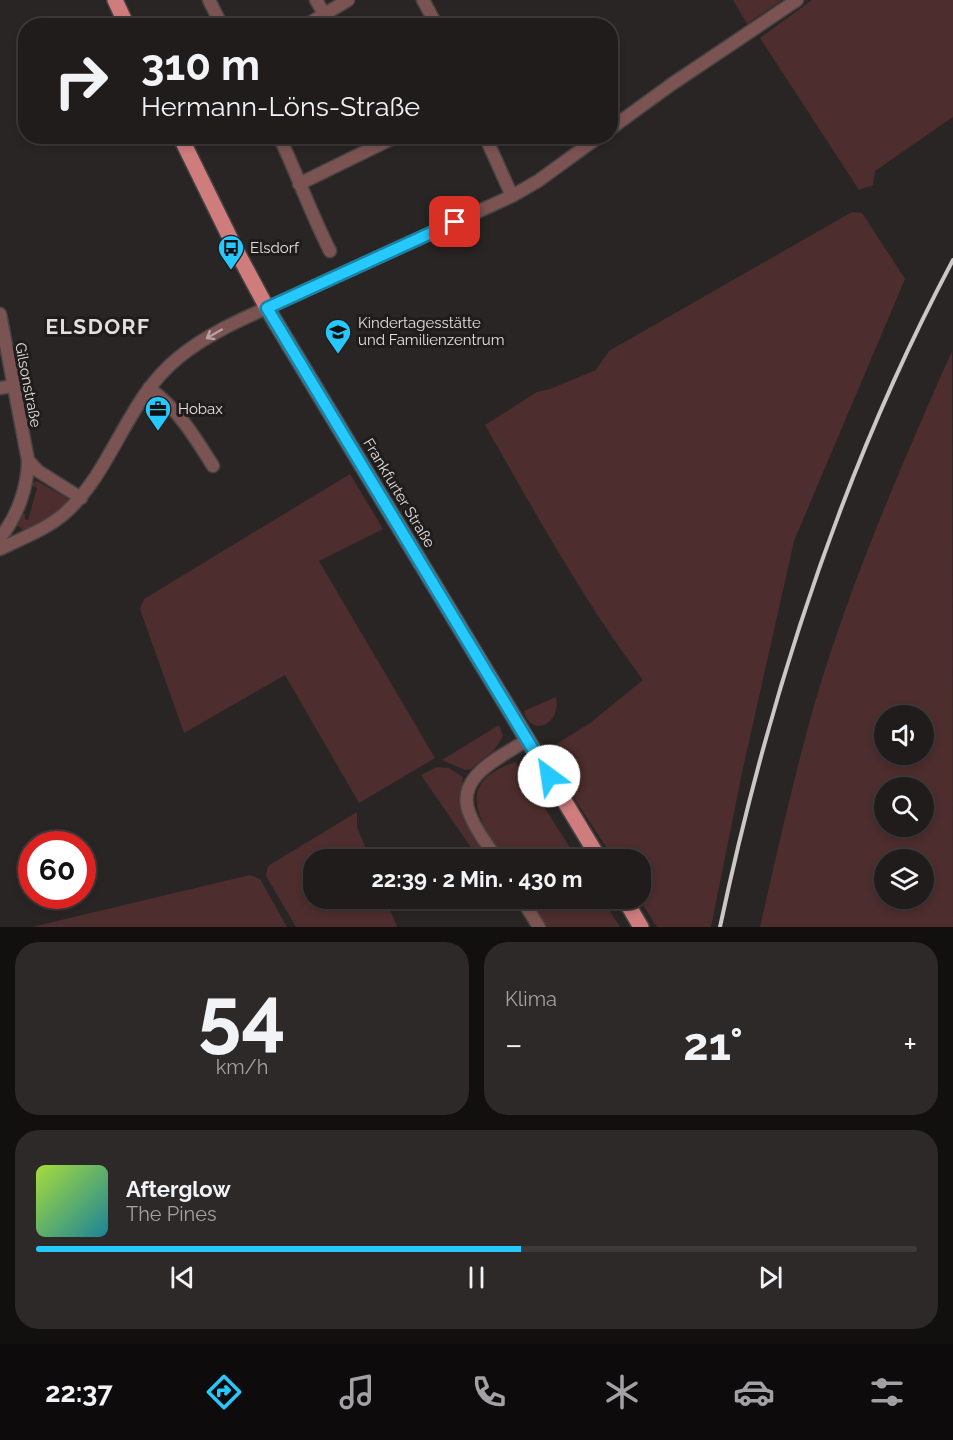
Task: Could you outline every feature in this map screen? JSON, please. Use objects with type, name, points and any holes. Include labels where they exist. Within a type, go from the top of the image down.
[{"type":"main road","points":[[115,0],[123,18]]},
{"type":"main road","name":"Frankfurter Straße","points":[[184,144],[267,308],[593,849]]},
{"type":"main road","points":[[630,909],[641,927]]},
{"type":"street","points":[[209,0],[218,18]]},
{"type":"street","points":[[316,0],[326,18]]},
{"type":"street","points":[[317,18],[348,0]]},
{"type":"street","points":[[423,0],[433,18]]},
{"type":"street","points":[[618,123],[796,0]]},
{"type":"street","points":[[283,144],[330,251]]},
{"type":"street","points":[[299,184],[379,144]]},
{"type":"street","points":[[489,144],[512,196]]},
{"type":"street","points":[[0,549],[53,523],[81,498],[149,388],[163,371],[195,345],[267,308],[512,196],[538,181],[589,144]]},
{"type":"street","name":"Gilsonstraße","points":[[0,314],[6,387],[28,460],[28,474],[14,515],[0,538]]},
{"type":"street","points":[[149,388],[183,420],[213,466]]},
{"type":"street","points":[[28,460],[38,471],[81,498]]},
{"type":"street","points":[[490,849],[470,815],[467,804],[468,794],[475,778],[484,767],[527,740]]},
{"type":"street","points":[[528,909],[539,927]]},
{"type":"shaded area","points":[[733,0],[782,0],[747,24]]},
{"type":"shaded area","points":[[812,0],[953,0],[953,117],[875,171],[873,185],[859,190],[760,38]]},
{"type":"shaded area","points":[[852,212],[862,213],[905,279],[794,541],[743,768],[711,927],[657,927],[645,909],[651,909],[651,849],[607,849],[544,752],[590,723],[643,680],[580,587],[485,425],[537,392],[596,370],[609,351]]},
{"type":"shaded area","points":[[952,351],[953,927],[760,927],[815,702],[844,612],[896,481]]},
{"type":"shaded area","points":[[350,474],[383,529],[319,561],[435,758],[359,803],[285,675],[184,733],[140,609],[144,599]]},
{"type":"shaded area","points":[[37,481],[67,498],[68,502],[48,520],[24,531],[18,526],[21,513],[25,514],[25,519],[28,520],[37,488],[31,484]]},
{"type":"shaded area","points":[[556,697],[557,707],[554,715],[545,725],[532,724],[527,719],[524,711]]},
{"type":"shaded area","points":[[499,725],[503,736],[494,750],[471,769],[465,770],[442,760]]},
{"type":"shaded area","points":[[516,762],[571,849],[498,849],[486,830],[477,803],[478,791],[484,780],[496,770]]},
{"type":"shaded area","points":[[437,767],[449,768],[463,777],[461,797],[463,819],[482,849],[472,849],[421,775]]},
{"type":"shaded area","points":[[357,812],[357,827],[366,849],[303,849],[303,909],[390,909],[397,927],[296,927],[266,876],[268,866]]},
{"type":"shaded area","points":[[250,875],[260,879],[287,927],[32,927]]},
{"type":"shaded area","points":[[534,909],[608,909],[620,927],[545,927]]},
{"type":"railway","points":[[720,927],[761,755],[813,585],[843,502],[877,420],[913,339],[953,260]]},
{"type":"place","name":"Elsdorf","points":[[231,271]]},
{"type":"place","name":"Kindertagesstätte und Familienzentrum","points":[[338,355]]},
{"type":"place","name":"Hobax","points":[[158,432]]},
{"type":"district","name":"ELSDORF","points":[[98,326]]},
{"type":"route","points":[[455,222],[267,308],[549,776]]}]
